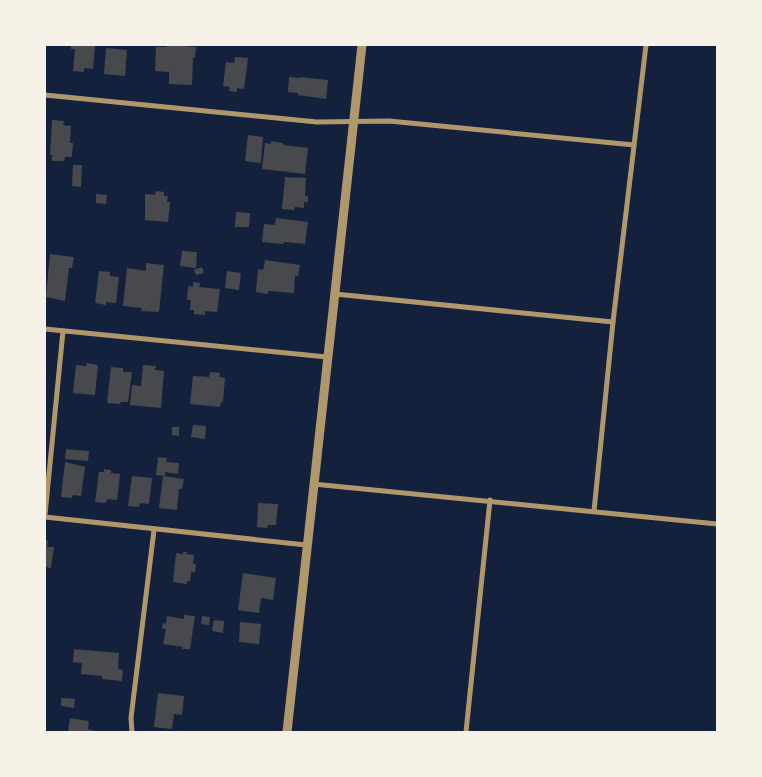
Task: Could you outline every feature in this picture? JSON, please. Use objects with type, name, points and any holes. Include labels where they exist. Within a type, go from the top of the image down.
[{"type":"street","points":[[286,732],[362,45]]},
{"type":"street","points":[[594,511],[646,45]]},
{"type":"street","points":[[45,94],[318,122],[389,121],[634,145]]},
{"type":"street","points":[[334,294],[614,322]]},
{"type":"street","points":[[45,329],[327,357]]},
{"type":"street","points":[[63,331],[45,516],[154,530],[306,545]]},
{"type":"street","points":[[313,484],[490,500],[717,524]]},
{"type":"street","points":[[466,732],[490,500]]},
{"type":"street","points":[[132,732],[131,718],[154,530]]},
{"type":"building","points":[[71,45],[95,45],[93,69],[84,68],[84,72],[73,71],[75,49],[71,49]]},
{"type":"building","points":[[167,45],[196,47],[195,58],[193,58],[192,85],[169,84],[169,72],[155,71],[156,47],[167,47]]},
{"type":"building","points":[[106,48],[127,50],[125,76],[104,74]]},
{"type":"building","points":[[235,57],[248,58],[244,89],[237,88],[237,92],[229,91],[230,87],[223,86],[226,62],[234,63]]},
{"type":"building","points":[[289,77],[328,80],[326,99],[288,92]]},
{"type":"building","points":[[52,120],[64,121],[63,125],[71,126],[70,143],[73,143],[72,157],[65,157],[64,161],[52,161],[52,155],[50,155]]},
{"type":"building","points":[[248,135],[263,137],[261,163],[245,161]]},
{"type":"building","points":[[271,141],[283,143],[283,145],[308,148],[305,174],[262,169],[265,143],[271,144]]},
{"type":"building","points":[[73,165],[82,165],[81,187],[72,186]]},
{"type":"building","points":[[285,177],[306,178],[305,196],[308,196],[308,202],[304,202],[304,208],[295,207],[294,210],[282,209]]},
{"type":"building","points":[[156,191],[164,192],[164,196],[168,196],[167,202],[170,202],[168,222],[145,220],[145,194],[155,195]]},
{"type":"building","points":[[96,194],[107,195],[106,204],[96,203]]},
{"type":"building","points":[[236,212],[250,213],[249,227],[235,227]]},
{"type":"building","points":[[276,218],[308,222],[305,244],[262,242],[264,224],[275,225]]},
{"type":"building","points":[[182,251],[197,252],[196,268],[180,266]]},
{"type":"building","points":[[50,254],[74,257],[72,268],[69,268],[65,301],[46,297]]},
{"type":"building","points":[[265,260],[300,265],[298,276],[295,276],[294,293],[268,291],[268,294],[256,292],[258,269],[263,270]]},
{"type":"building","points":[[146,263],[164,265],[159,312],[141,311],[142,308],[123,306],[127,268],[146,271]]},
{"type":"building","points":[[202,267],[204,273],[196,275],[194,270]]},
{"type":"building","points":[[99,271],[110,272],[110,276],[119,277],[116,303],[106,302],[106,305],[95,303]]},
{"type":"building","points":[[227,271],[241,273],[239,290],[225,288]]},
{"type":"building","points":[[193,282],[200,283],[199,287],[220,289],[217,312],[205,311],[205,315],[194,314],[194,310],[190,310],[191,300],[187,300],[188,286],[193,287]]},
{"type":"building","points":[[87,363],[98,365],[95,395],[73,393],[76,365],[86,366]]},
{"type":"building","points":[[143,365],[156,366],[155,370],[164,371],[161,408],[130,405],[132,385],[141,386]]},
{"type":"building","points":[[111,367],[123,368],[123,372],[132,372],[128,402],[121,402],[120,404],[107,403]]},
{"type":"building","points":[[210,372],[220,373],[219,377],[225,378],[223,402],[221,402],[220,407],[190,404],[193,376],[209,377]]},
{"type":"building","points":[[193,425],[206,426],[205,439],[191,437]]},
{"type":"building","points":[[172,427],[179,427],[179,436],[172,435]]},
{"type":"building","points":[[66,449],[89,451],[88,461],[65,459]]},
{"type":"building","points":[[158,457],[167,458],[166,462],[179,463],[178,474],[165,472],[165,476],[156,475]]},
{"type":"building","points":[[65,462],[85,467],[81,496],[73,495],[72,498],[61,497]]},
{"type":"building","points":[[104,469],[111,470],[111,473],[120,474],[117,500],[107,499],[106,503],[95,502],[99,472],[104,472]]},
{"type":"building","points":[[132,476],[152,478],[149,504],[140,503],[139,507],[128,506]]},
{"type":"building","points":[[163,476],[184,479],[182,489],[179,489],[177,510],[159,508]]},
{"type":"building","points":[[258,503],[278,504],[276,525],[268,525],[267,528],[257,527]]},
{"type":"building","points":[[45,540],[48,541],[47,547],[54,547],[51,568],[45,567]]},
{"type":"building","points":[[183,552],[194,555],[193,564],[196,564],[195,572],[191,572],[190,581],[187,581],[187,584],[173,582],[176,553],[183,554]]},
{"type":"building","points":[[243,573],[276,578],[273,600],[261,598],[259,613],[238,610]]},
{"type":"building","points":[[184,615],[195,616],[190,649],[163,644],[166,629],[162,628],[163,623],[166,624],[167,616],[184,619]]},
{"type":"building","points":[[202,616],[210,617],[209,625],[201,624]]},
{"type":"building","points":[[214,620],[224,621],[223,633],[212,631]]},
{"type":"building","points":[[240,622],[261,624],[259,644],[239,642]]},
{"type":"building","points":[[74,649],[119,653],[118,669],[123,670],[122,681],[102,679],[102,676],[81,674],[82,663],[73,662]]},
{"type":"building","points":[[158,693],[184,696],[182,715],[174,714],[172,729],[154,727]]},
{"type":"building","points":[[61,698],[75,699],[74,708],[61,706]]},
{"type":"building","points":[[70,718],[89,721],[88,729],[99,732],[68,732]]}]
